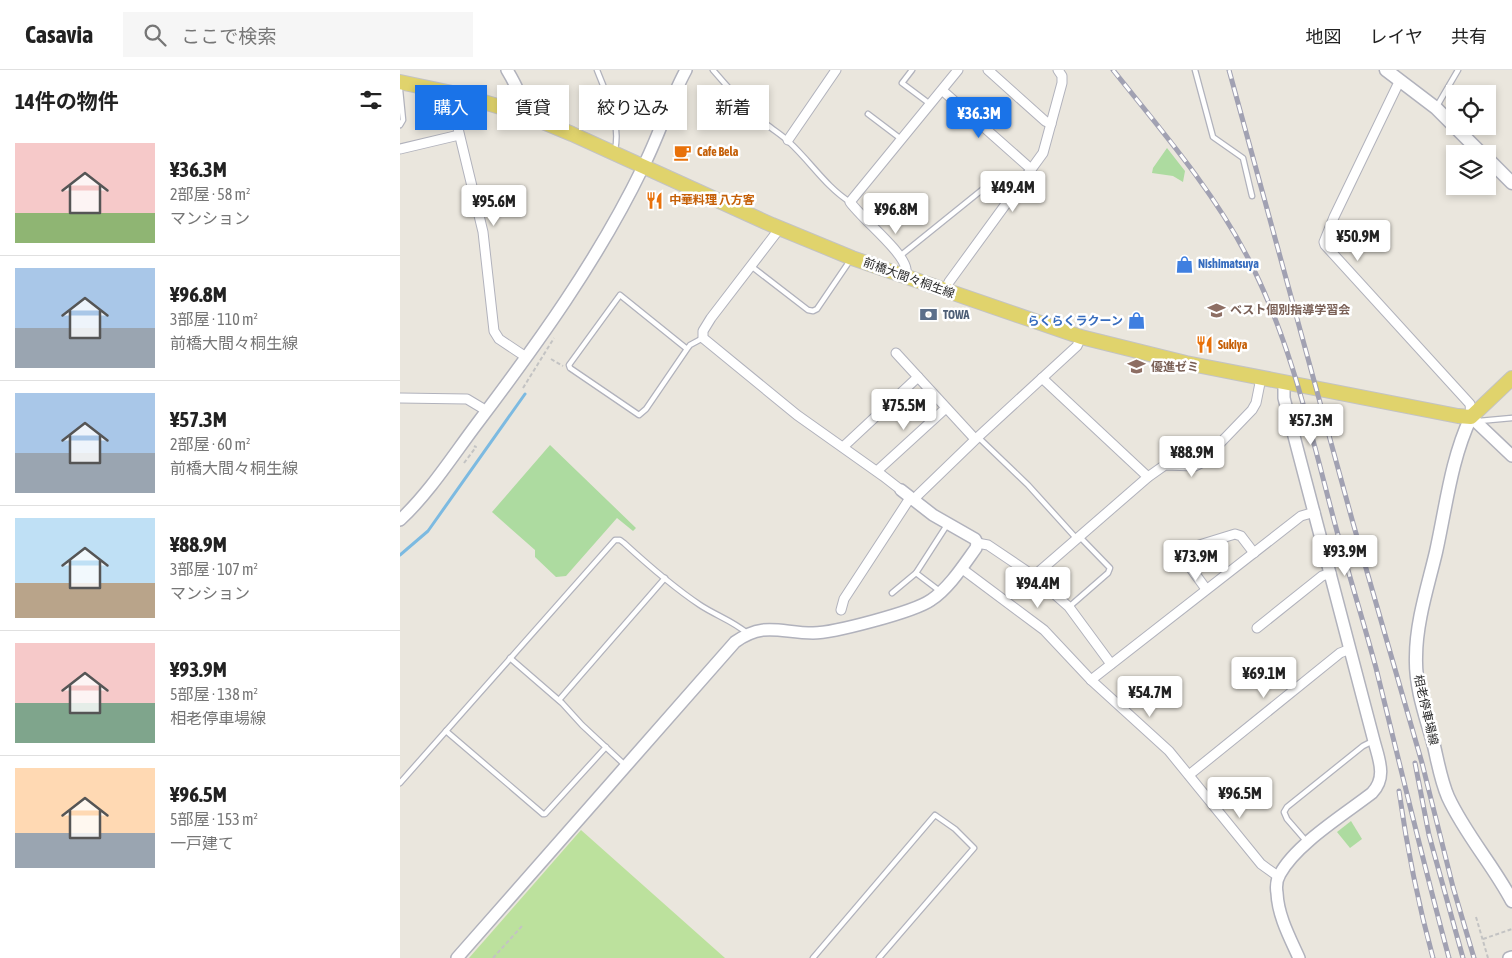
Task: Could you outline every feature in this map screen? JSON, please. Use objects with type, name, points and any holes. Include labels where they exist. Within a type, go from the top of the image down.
[{"type":"main road","points":[[1392,73],[1436,108],[1473,145]]},
{"type":"main road","name":"前橋大間々桐生線","points":[[400,86],[415,88]]},
{"type":"main road","name":"前橋大間々桐生線","points":[[561,130],[780,228],[852,258],[1081,337],[1149,355],[1474,419]]},
{"type":"main road","points":[[1496,167],[1512,183]]},
{"type":"main road","points":[[1474,419],[1512,378]]},
{"type":"main road","name":"相老停車場線","points":[[1474,419],[1465,431],[1456,458],[1418,630],[1417,677],[1420,698],[1448,797],[1458,817],[1504,885],[1512,901]]},
{"type":"street","points":[[507,70],[516,85]]},
{"type":"street","points":[[400,520],[432,484],[487,411],[586,271],[614,224],[644,167],[677,86],[686,70]]},
{"type":"street","points":[[788,140],[836,70]]},
{"type":"street","points":[[905,277],[907,270],[900,256],[857,212],[850,202],[943,91],[958,70]]},
{"type":"street","points":[[988,70],[1045,121],[1051,124]]},
{"type":"street","points":[[945,291],[949,282],[1043,153],[1062,83],[1062,76],[1058,70]]},
{"type":"street","points":[[1392,73],[1324,242],[1470,404],[1474,419],[1512,456]]},
{"type":"street","points":[[943,91],[1031,170]]},
{"type":"street","points":[[458,130],[483,232],[494,331],[498,339],[526,358]]},
{"type":"street","points":[[400,150],[459,135]]},
{"type":"street","points":[[780,228],[703,331],[703,338],[797,415],[909,496],[948,524],[975,539],[977,543],[988,545],[1034,576],[1069,607],[1111,664]]},
{"type":"street","points":[[909,496],[918,495],[1077,346],[1081,337]]},
{"type":"street","points":[[896,353],[946,408],[977,438]]},
{"type":"street","points":[[843,447],[918,377]]},
{"type":"street","points":[[1042,378],[1148,477]]},
{"type":"street","points":[[1034,576],[1148,477],[1165,465],[1195,466],[1201,463],[1252,410],[1256,403],[1261,378]]},
{"type":"street","points":[[1284,382],[1284,398],[1381,768],[1379,786],[1307,843],[1290,860],[1279,876],[1277,894],[1279,907],[1282,919],[1299,958]]},
{"type":"street","points":[[400,398],[466,399],[487,411]]},
{"type":"street","points":[[877,472],[946,408]]},
{"type":"street","points":[[841,610],[844,599],[909,496]]},
{"type":"street","points":[[1091,680],[1206,589],[1304,515],[1315,512]]},
{"type":"street","points":[[1206,589],[1185,560],[1185,555],[1196,546],[1236,534],[1241,536],[1254,554]]},
{"type":"street","points":[[457,958],[735,642],[757,630],[773,628],[819,633],[912,610],[931,600],[941,592],[976,548],[977,543]]},
{"type":"street","points":[[961,568],[1034,621],[1091,680],[1169,751],[1261,864],[1279,876]]},
{"type":"street","points":[[1257,628],[1322,576],[1331,574]]},
{"type":"street","points":[[1189,775],[1340,653],[1350,649]]},
{"type":"lane","points":[[597,70],[614,118],[616,138],[614,153]]},
{"type":"lane","points":[[713,70],[739,100],[766,124],[788,140],[824,180],[850,202]]},
{"type":"lane","points":[[912,70],[902,83],[931,105]]},
{"type":"lane","points":[[1195,70],[1213,138],[1243,158],[1252,196]]},
{"type":"lane","points":[[1436,108],[1458,70]]},
{"type":"lane","points":[[400,86],[403,120],[400,125]]},
{"type":"lane","points":[[868,114],[902,140]]},
{"type":"lane","points":[[900,256],[988,185],[1007,201]]},
{"type":"lane","points":[[751,266],[808,310],[813,311],[817,309],[852,258]]},
{"type":"lane","points":[[687,349],[620,295],[569,365],[570,368],[639,415],[646,410],[690,345],[703,338]]},
{"type":"lane","points":[[1474,419],[1512,418]]},
{"type":"lane","points":[[977,438],[1110,568],[1108,573],[1069,607]]},
{"type":"lane","points":[[892,593],[916,573],[948,524]]},
{"type":"lane","points":[[400,783],[615,540],[620,540],[624,543],[664,578],[709,611],[735,624],[748,634]]},
{"type":"lane","points":[[916,573],[941,592]]},
{"type":"lane","points":[[559,700],[664,578]]},
{"type":"lane","points":[[510,658],[559,700],[627,766]]},
{"type":"lane","points":[[446,731],[542,814],[545,814],[606,747]]},
{"type":"lane","points":[[1307,843],[1287,819],[1284,812],[1287,807],[1363,746],[1374,741]]},
{"type":"lane","points":[[813,958],[935,815],[955,829],[974,848],[879,958]]},
{"type":"path","points":[[523,388],[553,339],[554,334]]},
{"type":"path","points":[[551,359],[564,368],[570,368]]},
{"type":"path","points":[[464,463],[476,447],[472,444]]},
{"type":"path","points":[[1476,917],[1488,958]]},
{"type":"path","points":[[493,958],[522,926]]},
{"type":"path","points":[[1483,939],[1512,929]]},
{"type":"green space","points":[[1167,148],[1185,171],[1183,182],[1173,176],[1152,173],[1153,168]]},
{"type":"green space","points":[[550,445],[636,528],[633,531],[617,518],[566,576],[556,577],[535,557],[535,550],[492,512]]},
{"type":"green space","points":[[1351,821],[1362,839],[1350,848],[1337,832]]},
{"type":"green space","points":[[581,830],[725,958],[469,958]]},
{"type":"waterway","points":[[400,555],[428,531],[525,394]]},
{"type":"railway","points":[[1113,70],[1168,138],[1219,208],[1248,258],[1276,322],[1299,388],[1376,668],[1449,958]]},
{"type":"railway","points":[[1229,70],[1353,523],[1422,763],[1453,887],[1474,958]]},
{"type":"railway","points":[[1415,763],[1429,835],[1463,958]]},
{"type":"railway","points":[[1399,791],[1413,875],[1433,958]]},
{"type":"place","name":"Cafe Bela","points":[[683,152]]},
{"type":"place","name":"中華料理 八方客","points":[[655,200]]},
{"type":"place","name":"Nishimatsuya","points":[[1184,264]]},
{"type":"place","name":"ベスト個別指導学習会","points":[[1216,310]]},
{"type":"place","name":"TOWA","points":[[929,315]]},
{"type":"place","name":"らくらくラクーン","points":[[1137,321]]},
{"type":"place","name":"Sukiya","points":[[1204,345]]},
{"type":"place","name":"優進ゼミ","points":[[1137,367]]}]
